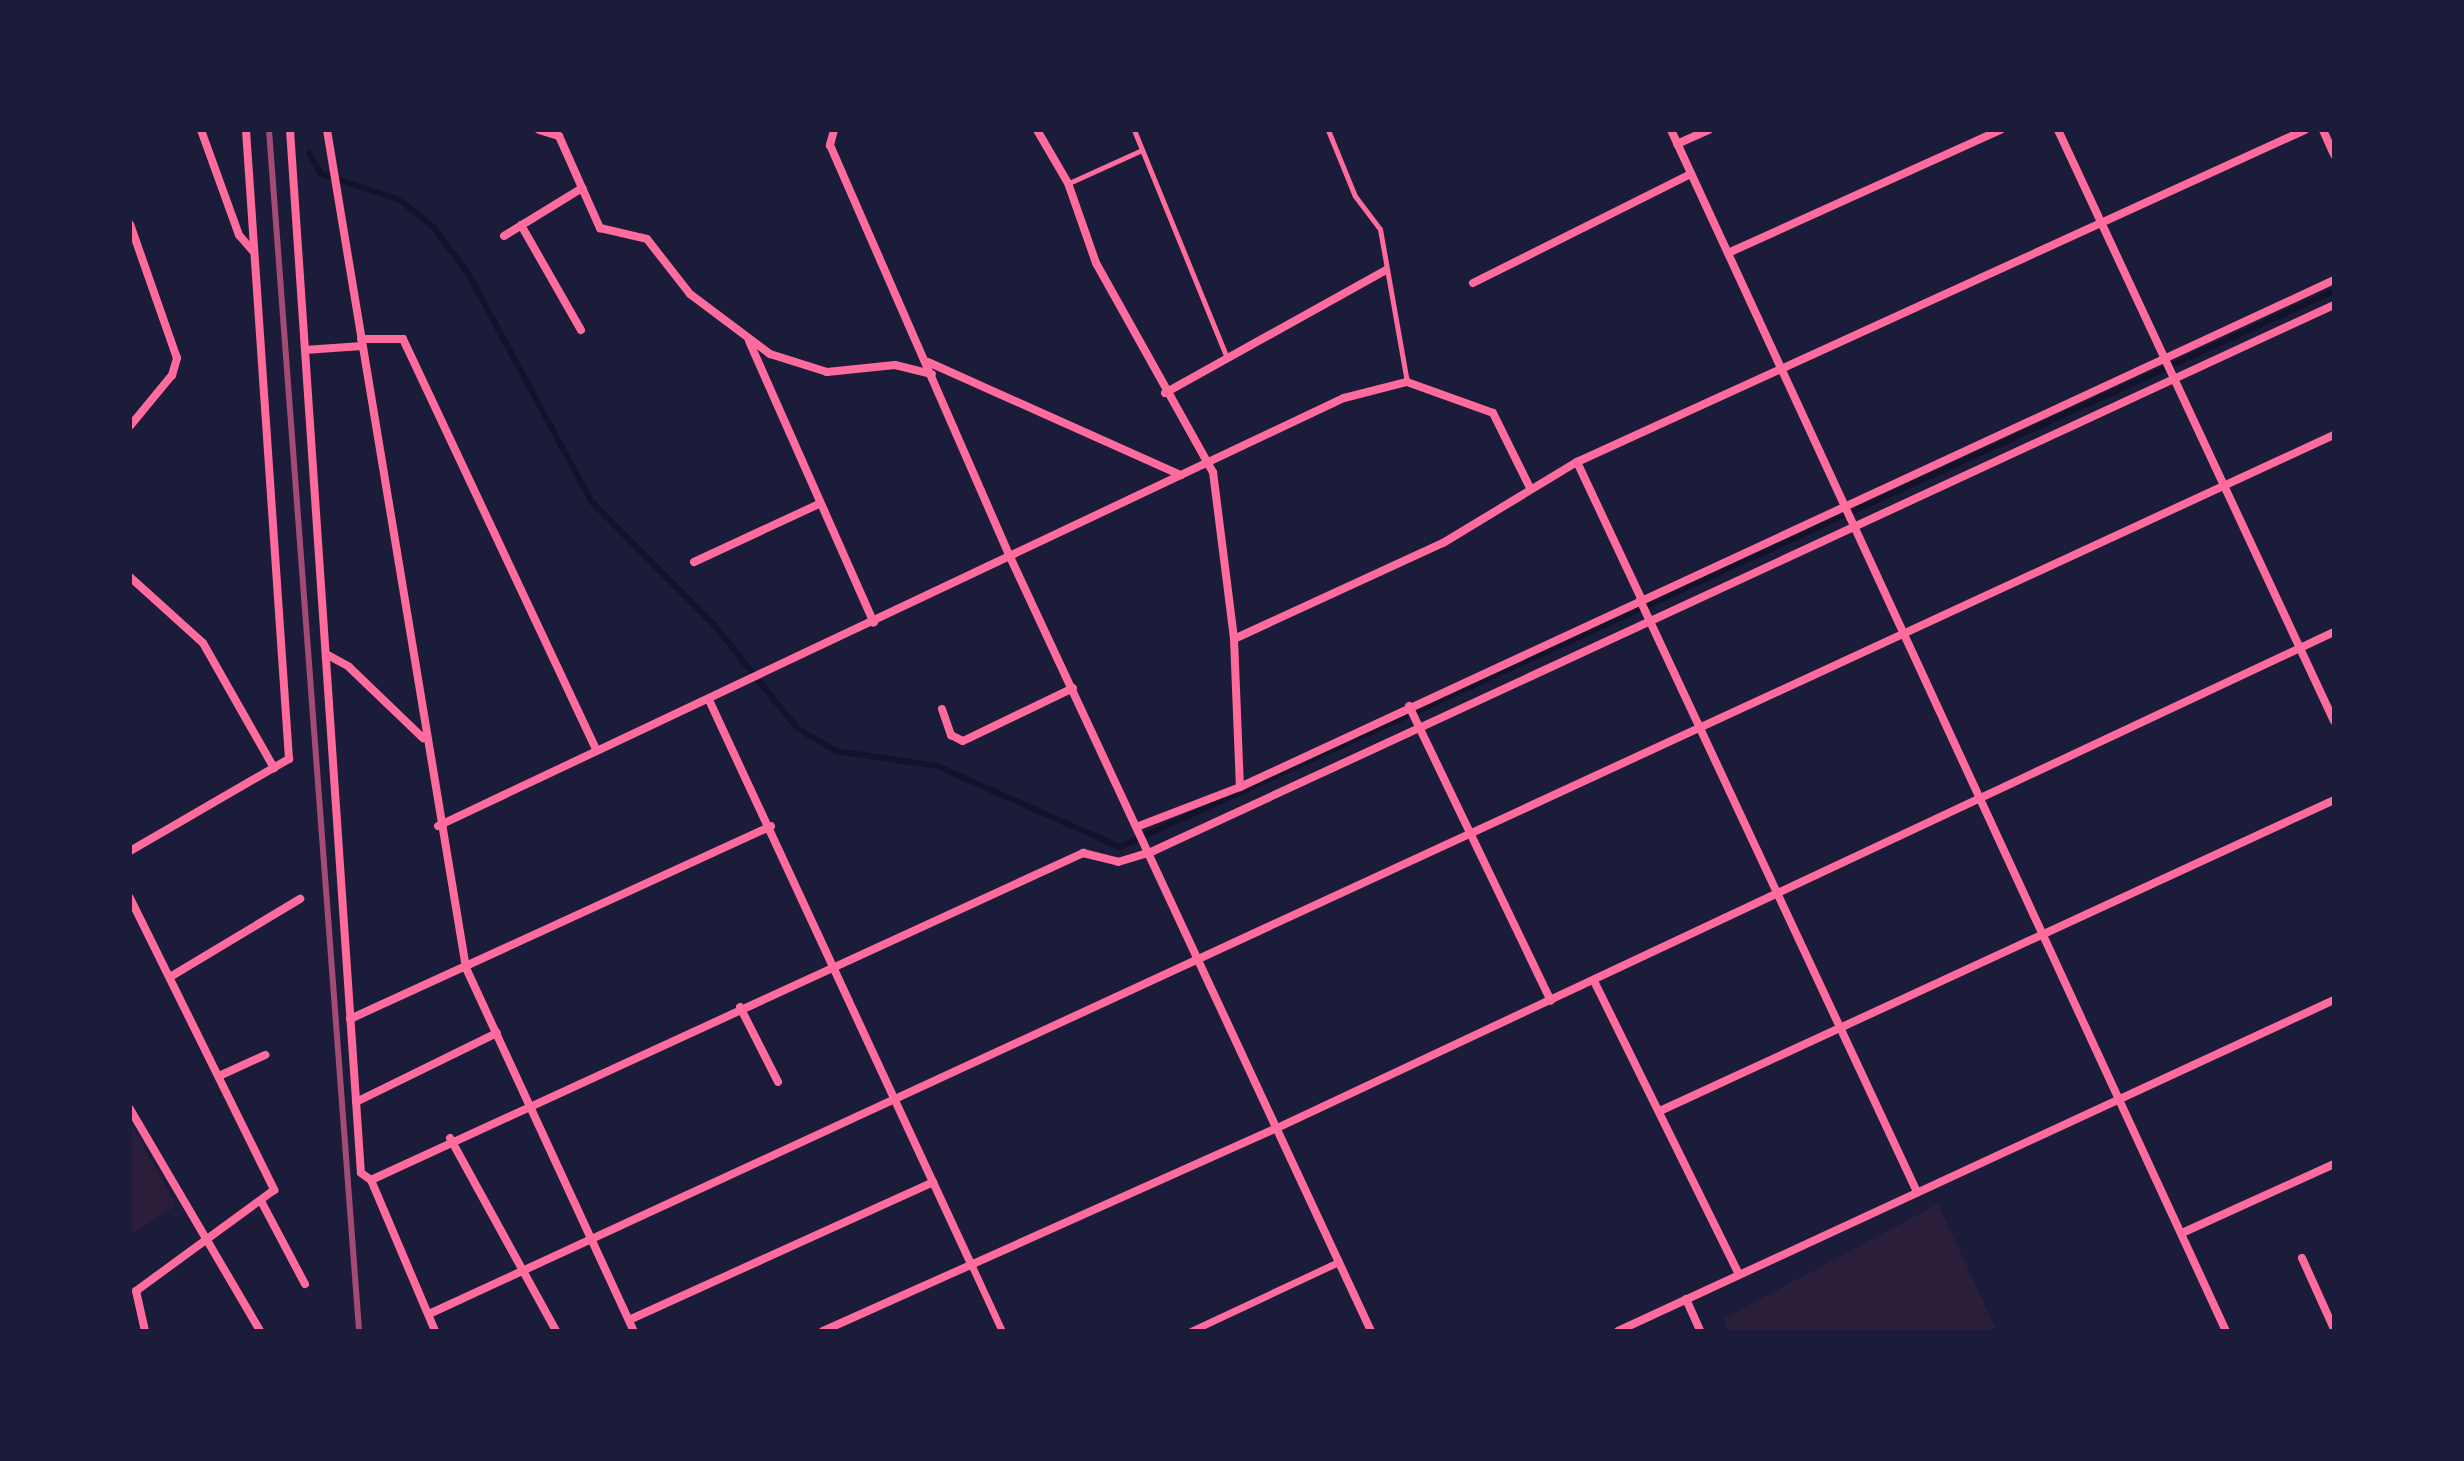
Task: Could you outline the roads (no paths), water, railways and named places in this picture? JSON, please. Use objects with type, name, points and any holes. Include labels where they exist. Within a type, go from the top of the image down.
[{"type":"street","points":[[201,130],[239,235],[253,252]]},
{"type":"street","points":[[130,851],[289,759],[246,130]]},
{"type":"street","points":[[290,130],[361,1173],[371,1180],[435,1331]]},
{"type":"street","points":[[327,130],[342,202],[423,738],[466,968],[634,1331]]},
{"type":"street","points":[[539,130],[559,136],[600,228],[647,239],[690,294],[749,341],[816,371],[895,365],[932,374]]},
{"type":"street","points":[[834,130],[830,145],[928,362],[1011,559],[1139,827],[1275,1129],[1371,1331]]},
{"type":"street","points":[[1037,130],[1068,183],[1096,263],[1206,463],[1234,639],[1240,787]]},
{"type":"street","points":[[1671,130],[1980,796],[2040,936],[2226,1331]]},
{"type":"street","points":[[1677,144],[1709,130]]},
{"type":"street","points":[[1728,253],[2001,130]]},
{"type":"street","points":[[2058,130],[2163,358],[2227,483],[2334,721]]},
{"type":"street","points":[[1234,639],[1443,543],[1577,462],[2305,130]]},
{"type":"street","points":[[2323,130],[2334,155]]},
{"type":"street","points":[[1473,283],[1691,174]]},
{"type":"street","points":[[504,236],[582,188]]},
{"type":"street","points":[[130,224],[177,358],[172,375],[130,426]]},
{"type":"street","points":[[521,225],[581,330]]},
{"type":"street","points":[[1165,393],[1386,270]]},
{"type":"street","points":[[1139,827],[1240,787],[1409,706],[2334,280]]},
{"type":"street","points":[[371,1180],[450,1138],[530,1105],[831,965],[1083,853],[1118,862],[1150,852],[1853,524],[2334,305]]},
{"type":"street","points":[[305,350],[403,339],[597,751]]},
{"type":"street","points":[[749,341],[874,623]]},
{"type":"street","points":[[928,362],[1181,475]]},
{"type":"street","points":[[438,826],[1011,559],[1344,398],[1407,382],[1493,413],[1530,488]]},
{"type":"street","points":[[429,1314],[2334,435]]},
{"type":"street","points":[[1577,462],[1775,897],[1917,1192]]},
{"type":"street","points":[[694,562],[819,504]]},
{"type":"street","points":[[130,577],[203,643],[274,768]]},
{"type":"street","points":[[823,1331],[1275,1129],[1775,897],[1980,796],[2334,632]]},
{"type":"street","points":[[326,654],[423,738]]},
{"type":"street","points":[[942,709],[951,735],[963,741],[1073,688]]},
{"type":"street","points":[[709,700],[771,826],[831,965],[1002,1331]]},
{"type":"street","points":[[1409,706],[1421,725],[1551,1001]]},
{"type":"street","points":[[1662,1110],[2334,800]]},
{"type":"street","points":[[350,1019],[771,826]]},
{"type":"street","points":[[130,898],[274,1190],[136,1291],[145,1331]]},
{"type":"street","points":[[170,977],[300,899]]},
{"type":"street","points":[[1594,981],[1662,1110],[1738,1273]]},
{"type":"street","points":[[1618,1331],[2334,1000]]},
{"type":"street","points":[[740,1007],[778,1082]]},
{"type":"street","points":[[356,1102],[497,1033]]},
{"type":"street","points":[[219,1076],[265,1055]]},
{"type":"street","points":[[130,1109],[260,1331]]},
{"type":"street","points":[[450,1138],[556,1331]]},
{"type":"street","points":[[2182,1233],[2334,1164]]},
{"type":"street","points":[[629,1320],[933,1182]]},
{"type":"street","points":[[261,1201],[305,1284]]},
{"type":"street","points":[[2302,1258],[2334,1329]]},
{"type":"street","points":[[1191,1331],[1338,1262]]},
{"type":"street","points":[[1686,1299],[1700,1331]]},
{"type":"lane","points":[[1134,130],[1227,359]]},
{"type":"lane","points":[[1328,130],[1355,196],[1380,229],[1407,382]]},
{"type":"lane","points":[[1068,183],[1142,150]]},
{"type":"waterway","points":[[309,153],[321,174],[400,200],[433,227],[469,275],[591,501],[715,626],[797,728],[836,751],[937,766],[1120,847],[2334,291]]},
{"type":"railway","points":[[269,130],[359,1331]]}]
